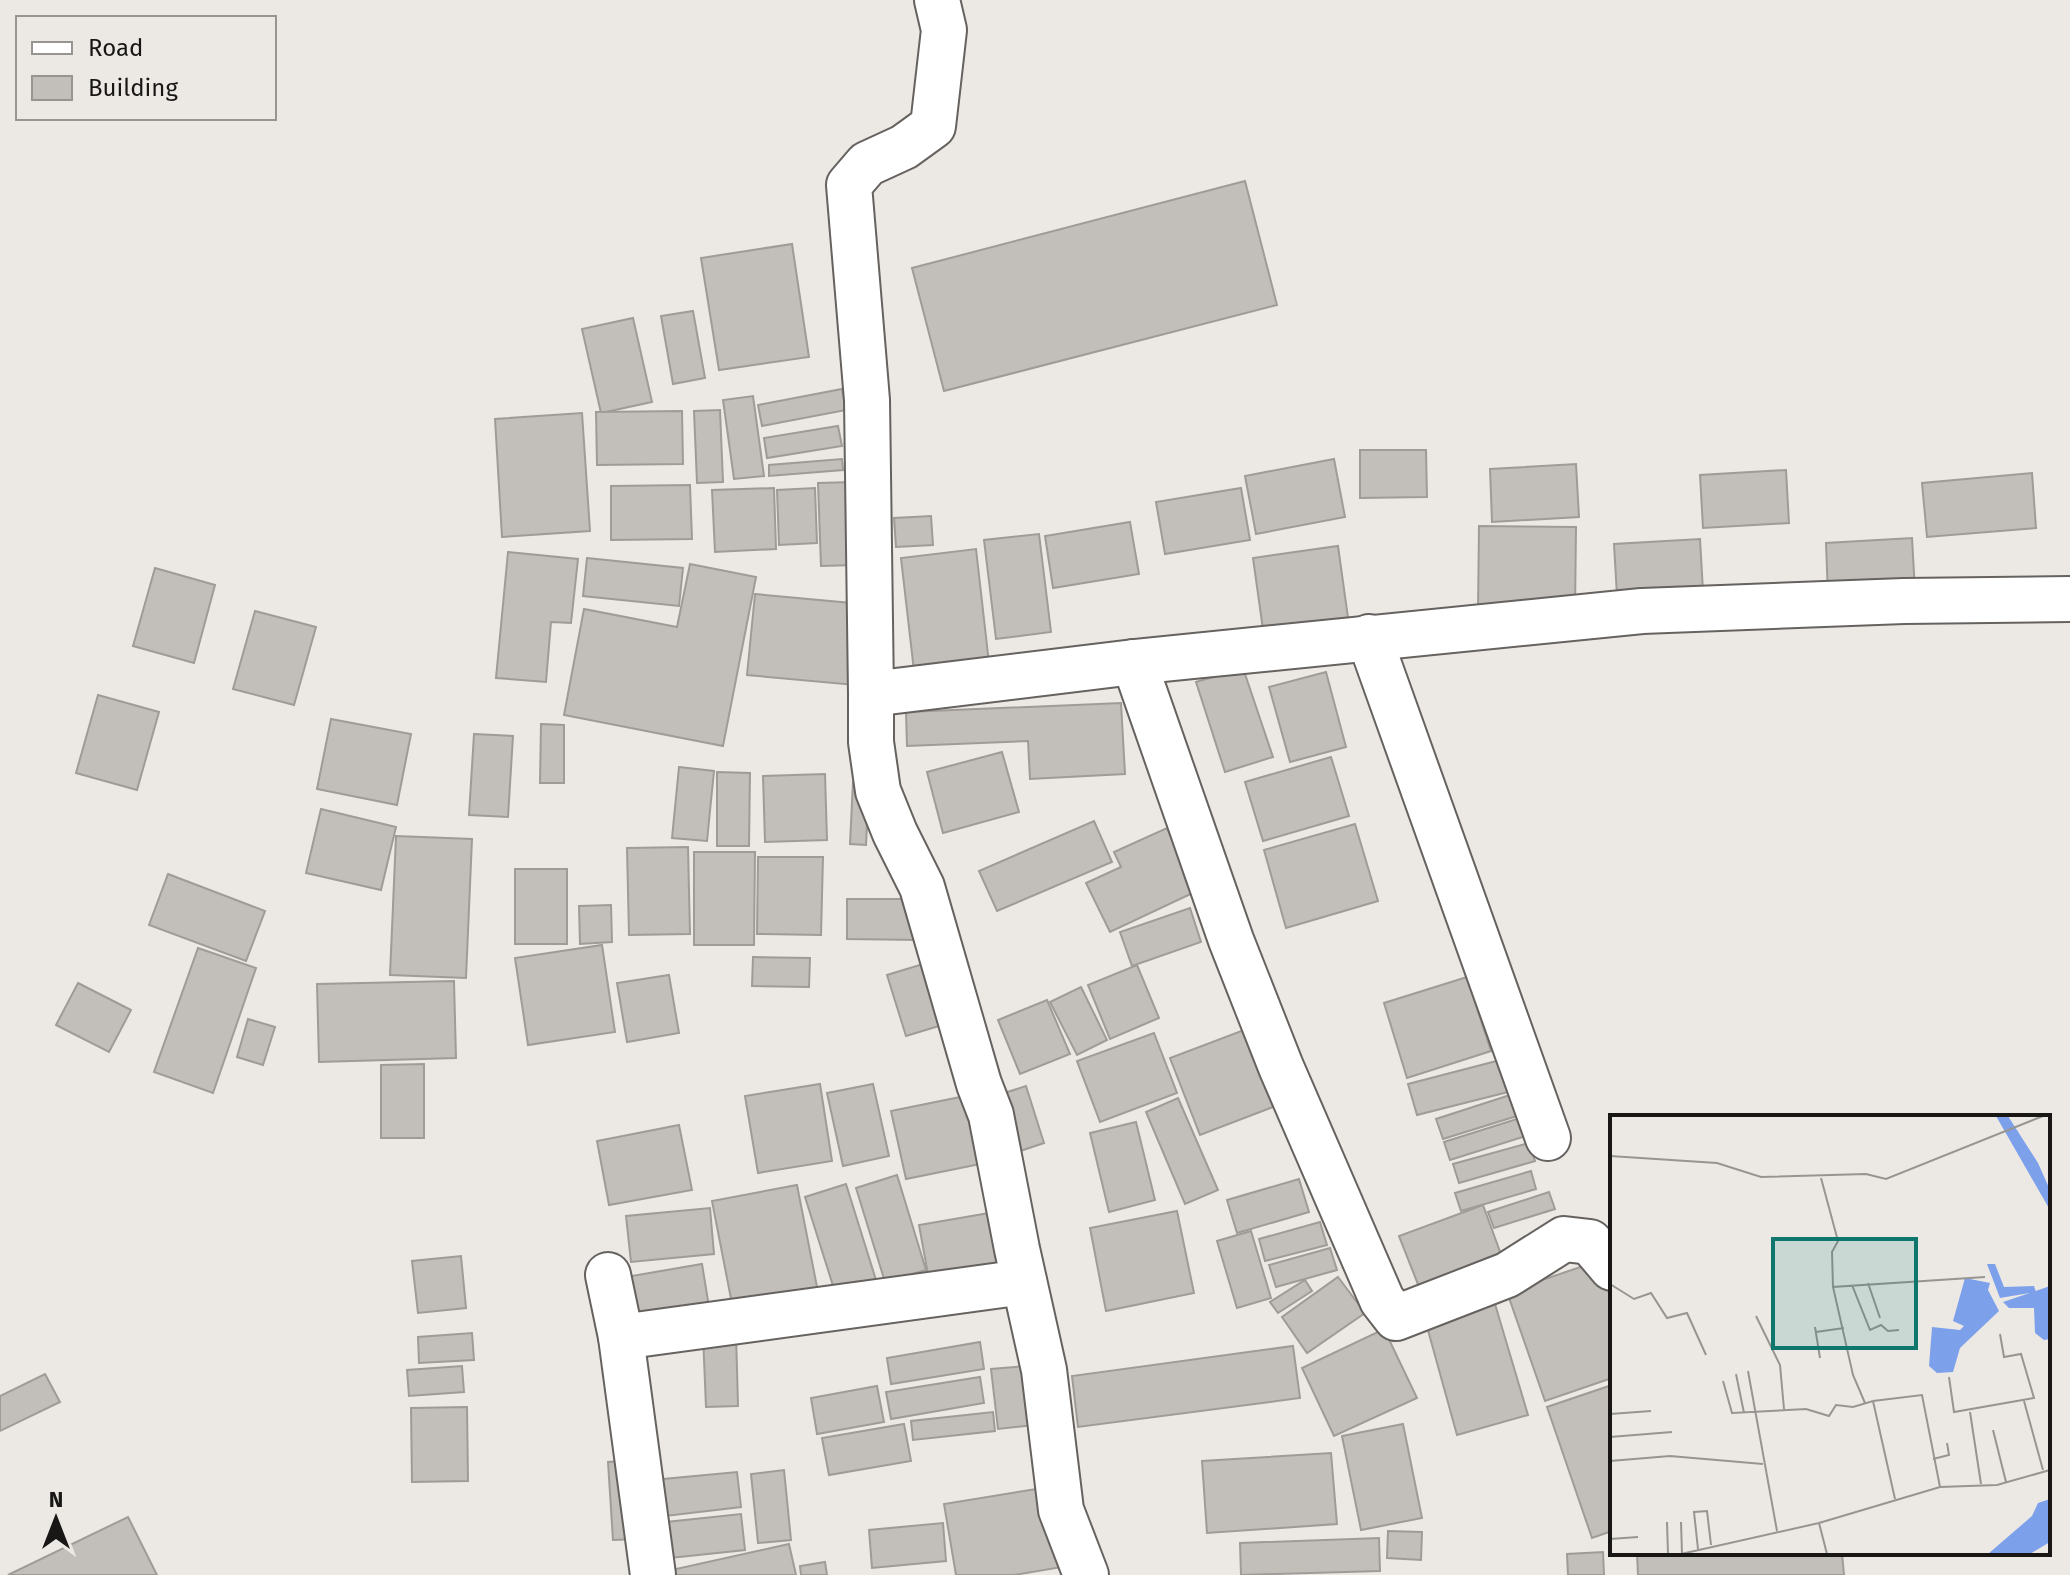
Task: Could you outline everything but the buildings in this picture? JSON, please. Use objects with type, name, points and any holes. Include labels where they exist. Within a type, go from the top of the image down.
[{"type":"street","points":[[937,0],[944,30],[933,126],[904,147],[867,164],[849,185],[867,400],[871,742],[878,791],[922,887],[979,1084],[991,1115],[1044,1370],[1061,1510],[1086,1575]]},
{"type":"street","points":[[871,694],[1134,662],[1642,611],[1904,601],[2070,599]]},
{"type":"street","points":[[1369,637],[1548,1138]]},
{"type":"street","points":[[1134,662],[1231,940],[1281,1067],[1382,1300],[1396,1318],[1507,1275],[1564,1239],[1590,1242],[1610,1266]]},
{"type":"street","points":[[608,1275],[621,1337],[653,1575]]},
{"type":"street","points":[[621,1337],[1024,1282]]}]
